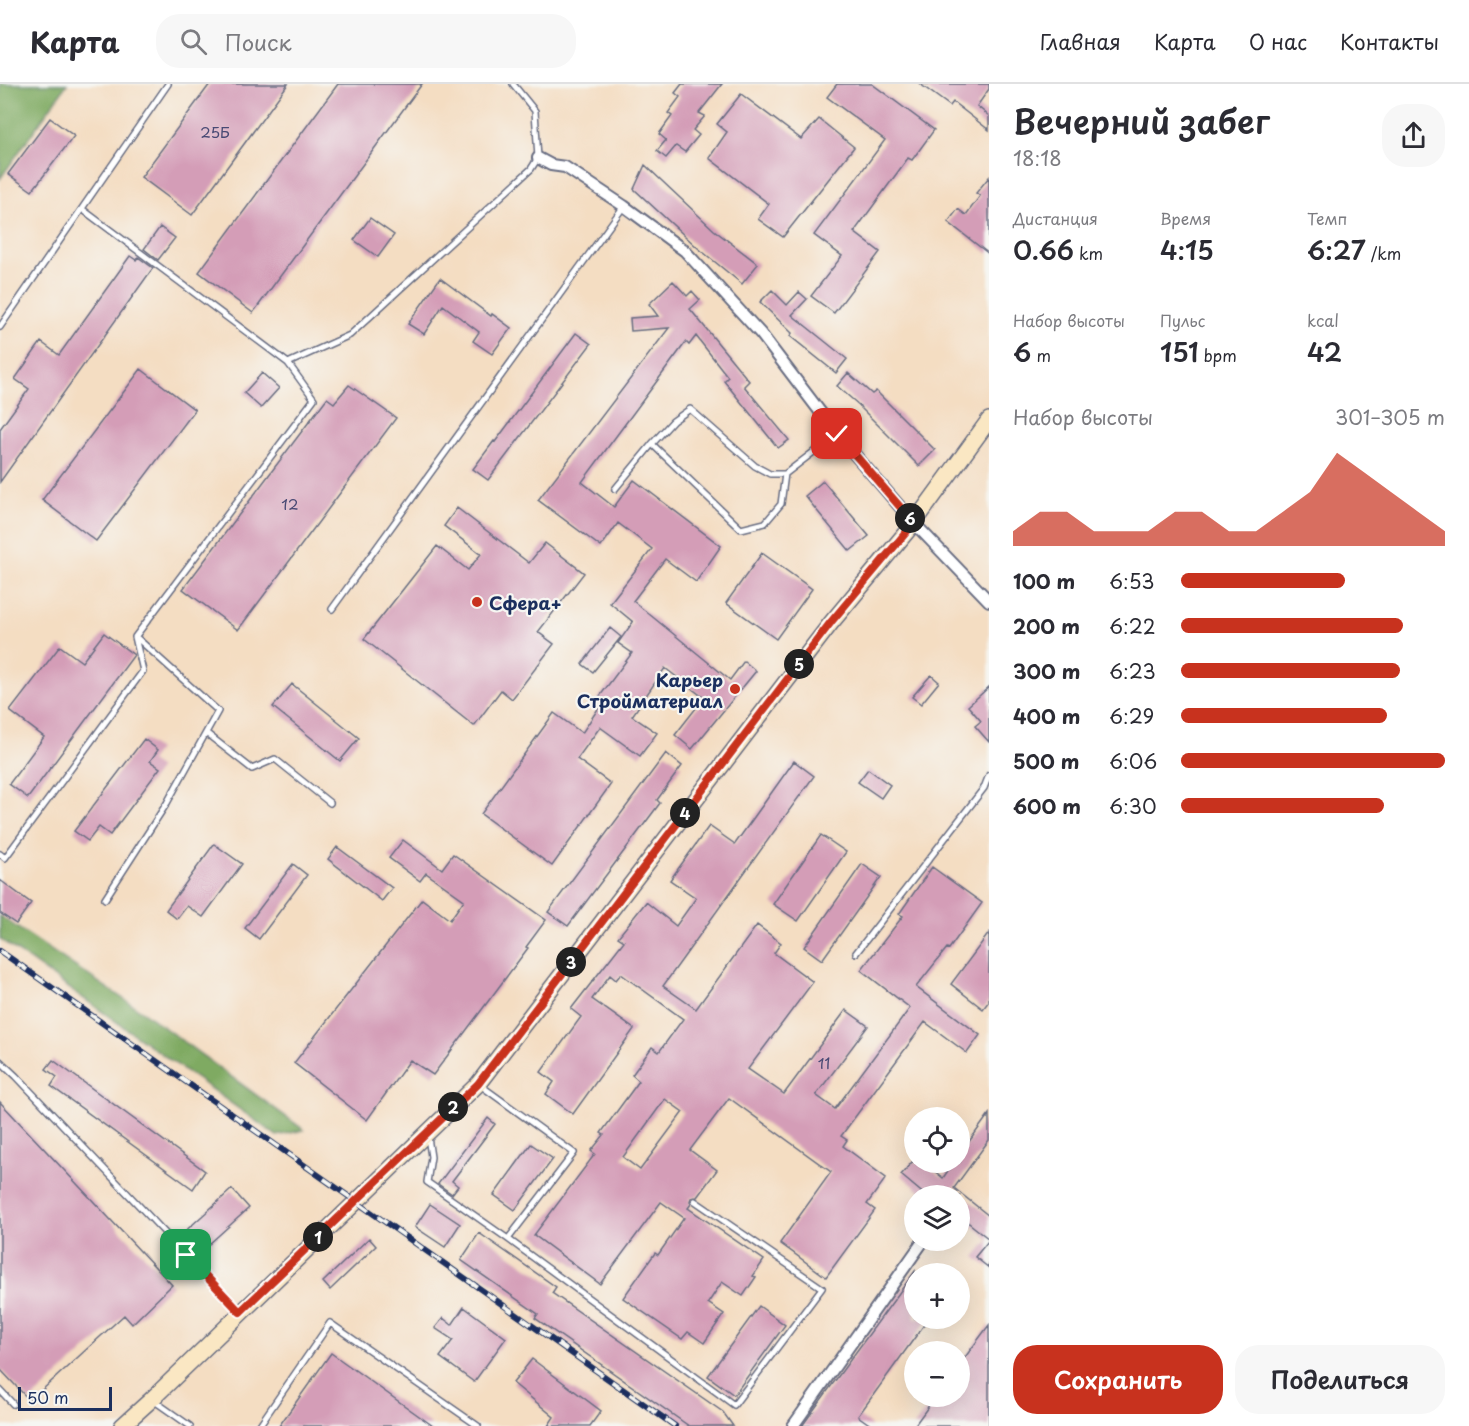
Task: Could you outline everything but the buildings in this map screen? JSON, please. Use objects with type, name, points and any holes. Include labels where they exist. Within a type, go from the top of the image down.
[{"type":"street","points":[[538,158],[551,165],[565,167],[686,251],[761,334],[837,434],[914,523],[989,601]]},
{"type":"street","points":[[122,1426],[478,1084],[831,622],[914,523],[989,420]]},
{"type":"street","points":[[793,1426],[916,1251]]},
{"type":"lane","points":[[0,327],[168,84]]},
{"type":"lane","points":[[288,363],[350,335],[531,169],[538,158],[535,111],[513,84]]},
{"type":"lane","points":[[332,609],[624,207]]},
{"type":"lane","points":[[82,209],[288,363],[314,399],[135,637]]},
{"type":"lane","points":[[615,489],[673,421],[690,409],[756,466],[770,474],[785,474],[837,434]]},
{"type":"lane","points":[[652,444],[741,529],[765,523],[781,504],[785,474]]},
{"type":"lane","points":[[105,899],[168,803],[218,711],[135,637]]},
{"type":"lane","points":[[0,854],[5,858],[143,671],[135,637]]},
{"type":"lane","points":[[206,733],[252,769],[275,759],[330,803]]},
{"type":"lane","points":[[856,953],[984,788],[989,775]]},
{"type":"lane","points":[[0,1061],[240,1312]]},
{"type":"lane","points":[[478,1084],[574,1153],[508,1239]]},
{"type":"lane","points":[[427,1132],[431,1157],[427,1182],[734,1405],[822,1288],[694,1201]]},
{"type":"lane","points":[[259,1426],[330,1323],[478,1426]]},
{"type":"lane","points":[[0,1390],[13,1404]]},
{"type":"lane","points":[[152,1399],[190,1426]]},
{"type":"green space","points":[[0,84],[67,84],[0,179]]},
{"type":"green space","points":[[0,916],[143,1012],[304,1130],[277,1136],[0,939]]},
{"type":"railway","points":[[0,951],[675,1426]]},
{"type":"place","name":"Сфера+","points":[[477,602]]},
{"type":"place","name":"Карьер Стройматериал","points":[[735,689]]},
{"type":"route","points":[[186,1255],[240,1312],[478,1084],[831,622],[914,523],[837,434]]}]
